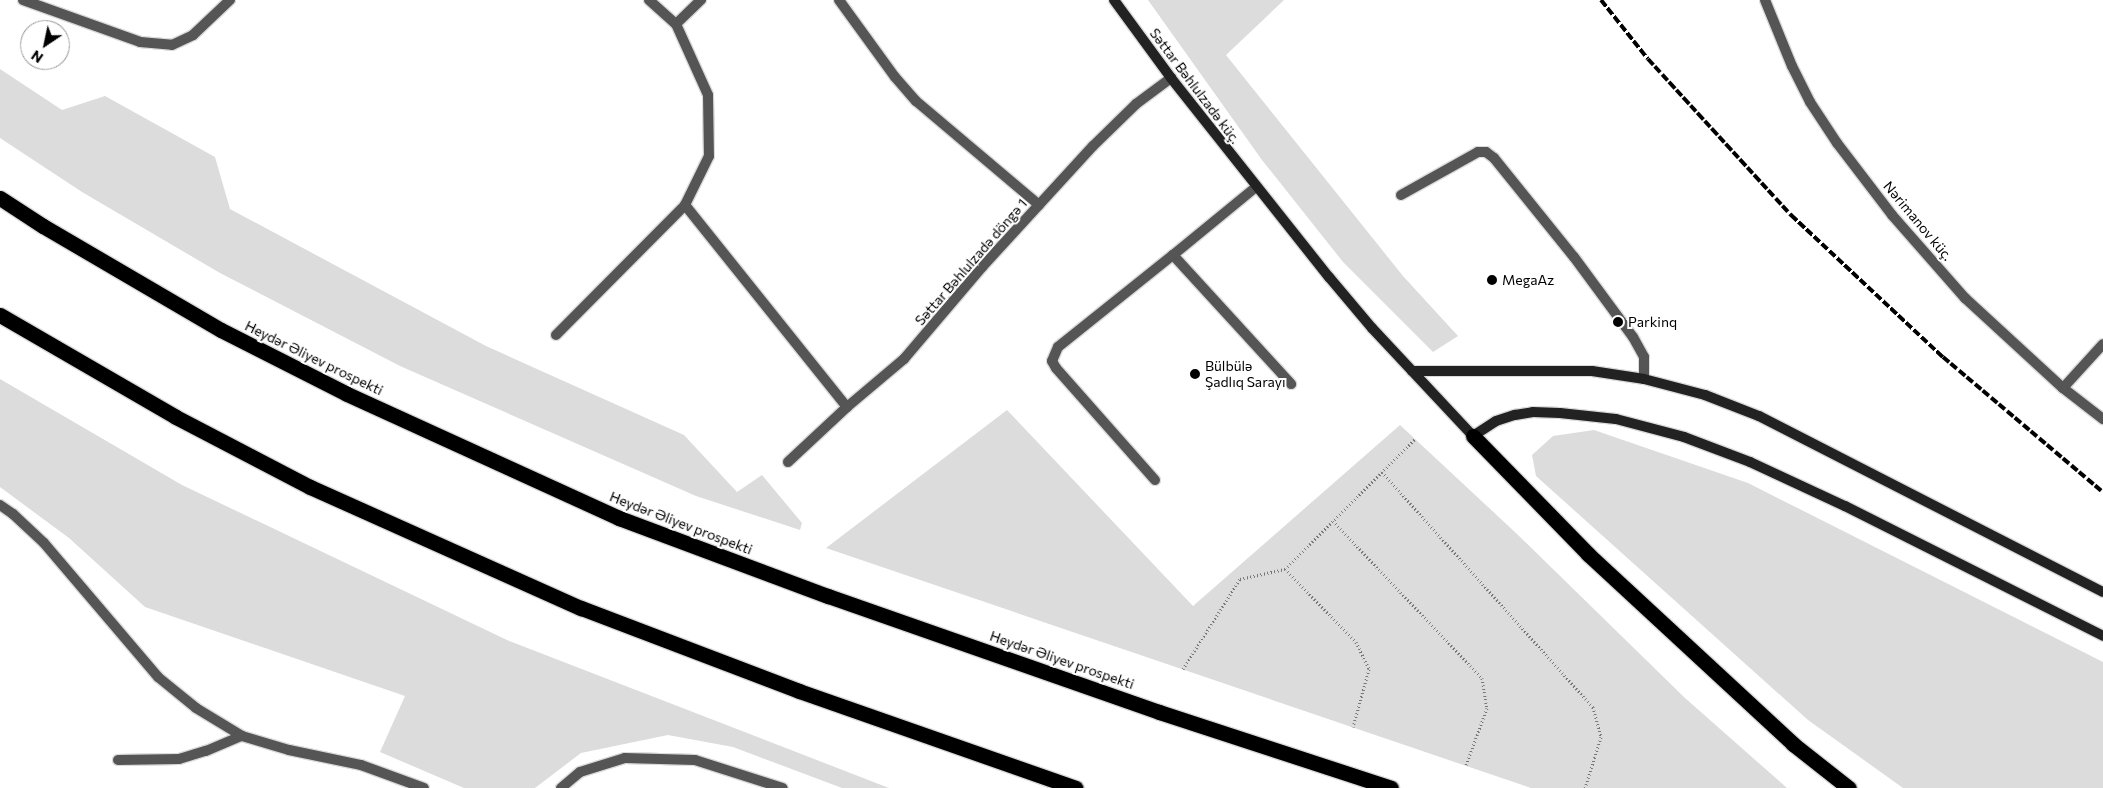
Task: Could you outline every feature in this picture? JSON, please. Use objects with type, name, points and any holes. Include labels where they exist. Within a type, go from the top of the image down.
[{"type":"highway","name":"Heydər Əliyev prospekti","points":[[0,198],[43,226],[221,330],[347,394],[619,518],[828,596],[1150,709],[1391,788]]},
{"type":"highway","points":[[0,316],[176,417],[310,487],[581,608],[799,691],[1076,788]]},
{"type":"highway","points":[[1473,436],[1595,561],[1793,744],[1850,788]]},
{"type":"main road","name":"Səttar Bəhlulzadə küç.","points":[[1114,0],[1171,78],[1256,187],[1372,328],[1473,436]]},
{"type":"main road","points":[[1412,371],[1583,371],[1644,379],[1704,394],[1759,416],[2103,592]]},
{"type":"main road","points":[[1473,436],[1496,421],[1533,412],[1616,419],[1684,437],[1750,462],[1845,506],[2103,636]]},
{"type":"street","points":[[23,0],[140,42],[172,45],[193,35],[230,0]]},
{"type":"street","points":[[556,335],[684,205],[709,156],[708,95],[676,24],[649,0]]},
{"type":"street","points":[[676,24],[701,0]]},
{"type":"street","points":[[839,0],[895,76],[916,101],[1039,205]]},
{"type":"street","name":"Nərimanov küç.","points":[[1765,0],[1792,66],[1810,102],[1837,143],[1876,194],[1965,298],[2063,388],[2103,419]]},
{"type":"street","name":"Səttar Bəhlulzadə döngə 1","points":[[788,462],[846,407],[904,359],[982,268],[1093,146],[1136,104],[1171,78]]},
{"type":"street","points":[[1400,195],[1478,152],[1486,152],[1494,158],[1574,257],[1633,337],[1644,357],[1644,379]]},
{"type":"street","points":[[1154,480],[1056,368],[1052,361],[1058,347],[1256,187]]},
{"type":"street","points":[[684,205],[846,407]]},
{"type":"street","points":[[1173,255],[1291,384]]},
{"type":"street","points":[[2063,388],[2103,344]]},
{"type":"street","points":[[0,505],[44,543],[158,677],[196,708],[242,736],[288,750],[361,765],[424,788]]},
{"type":"street","points":[[118,760],[179,759],[206,751],[242,736]]},
{"type":"street","points":[[561,788],[580,772],[625,758],[695,760],[783,788]]},
{"type":"path","points":[[1183,669],[1240,579],[1285,569],[1415,439]]},
{"type":"path","points":[[1382,472],[1593,706],[1601,737],[1585,788]]},
{"type":"path","points":[[1333,521],[1482,678],[1487,708],[1466,766]]},
{"type":"path","points":[[1285,569],[1356,642],[1369,669],[1353,726]]},
{"type":"shaded area","points":[[1148,0],[1284,0],[1226,55],[1403,276],[1458,336],[1433,352],[1343,262],[1262,160]]},
{"type":"shaded area","points":[[0,69],[62,110],[105,96],[215,157],[230,209],[486,346],[684,435],[737,492],[762,475],[802,523],[800,530],[696,496],[400,366],[220,273],[82,192],[0,138]]},
{"type":"shaded area","points":[[0,379],[182,485],[507,640],[889,788],[842,788],[733,747],[668,735],[581,753],[535,788],[464,788],[380,752],[405,696],[145,607],[69,538],[0,487]]},
{"type":"shaded area","points":[[1007,410],[1193,606],[1400,425],[1517,534],[1685,698],[1787,788],[1531,788],[826,548]]},
{"type":"shaded area","points":[[1594,430],[1748,483],[2103,662],[2103,788],[1903,788],[1808,720],[1536,476],[1532,455],[1553,436]]},
{"type":"railway","points":[[1601,0],[1648,59],[1791,215],[1943,357],[2103,492]]},
{"type":"place","name":"MegaAz","points":[[1492,280]]},
{"type":"place","name":"Parkinq","points":[[1618,322]]},
{"type":"place","name":"Bülbülə Şadlıq Sarayı","points":[[1195,374]]}]
